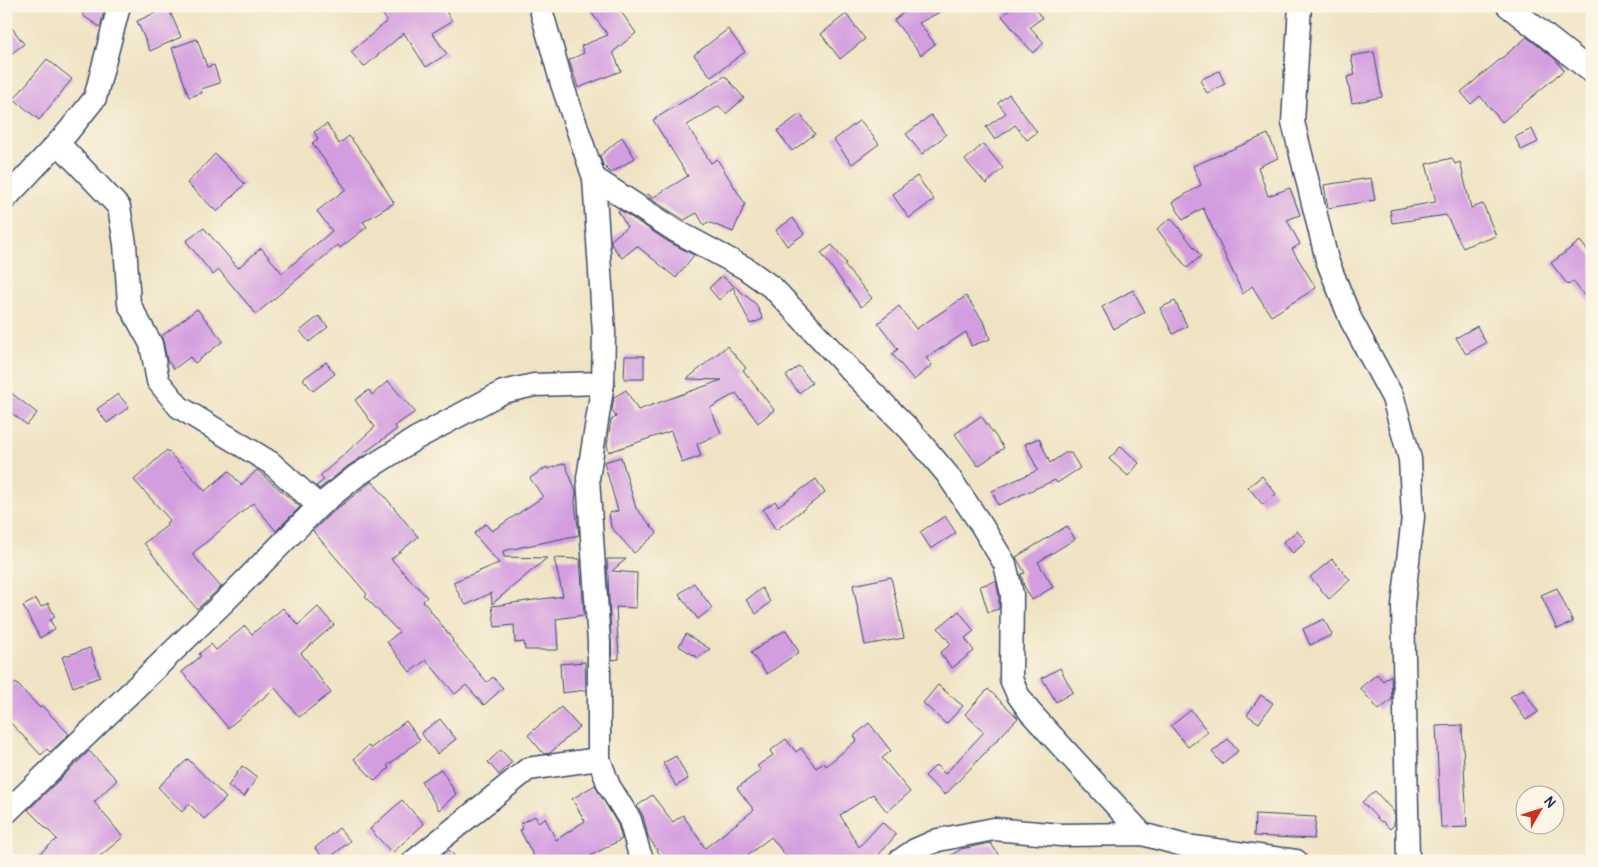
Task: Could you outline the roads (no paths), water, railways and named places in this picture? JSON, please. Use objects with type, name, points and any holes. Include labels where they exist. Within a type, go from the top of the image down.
[{"type":"street","points":[[6,198],[58,143],[95,98],[119,6]]},
{"type":"street","points":[[540,6],[562,84],[594,178],[604,333],[604,383],[588,478],[599,642],[599,759],[609,786],[630,820],[643,861]]},
{"type":"street","points":[[1300,6],[1293,122],[1326,260],[1351,320],[1393,398],[1410,459],[1413,517],[1403,605],[1408,861]]},
{"type":"street","points":[[1508,6],[1592,72]]},
{"type":"street","points":[[58,143],[119,207],[125,244],[129,304],[151,344],[158,381],[179,407],[271,463],[319,506]]},
{"type":"street","points":[[594,178],[676,231],[745,268],[773,288],[910,430],[947,474],[1005,564],[1012,594],[1011,678],[1018,695],[1030,712],[1142,834]]},
{"type":"street","points":[[6,814],[220,606],[319,506],[356,476],[416,439],[503,392],[534,385],[604,383]]},
{"type":"street","points":[[414,861],[528,770],[599,759]]},
{"type":"street","points":[[899,861],[915,850],[938,840],[994,829],[1061,835],[1142,834],[1186,846],[1296,861]]}]
